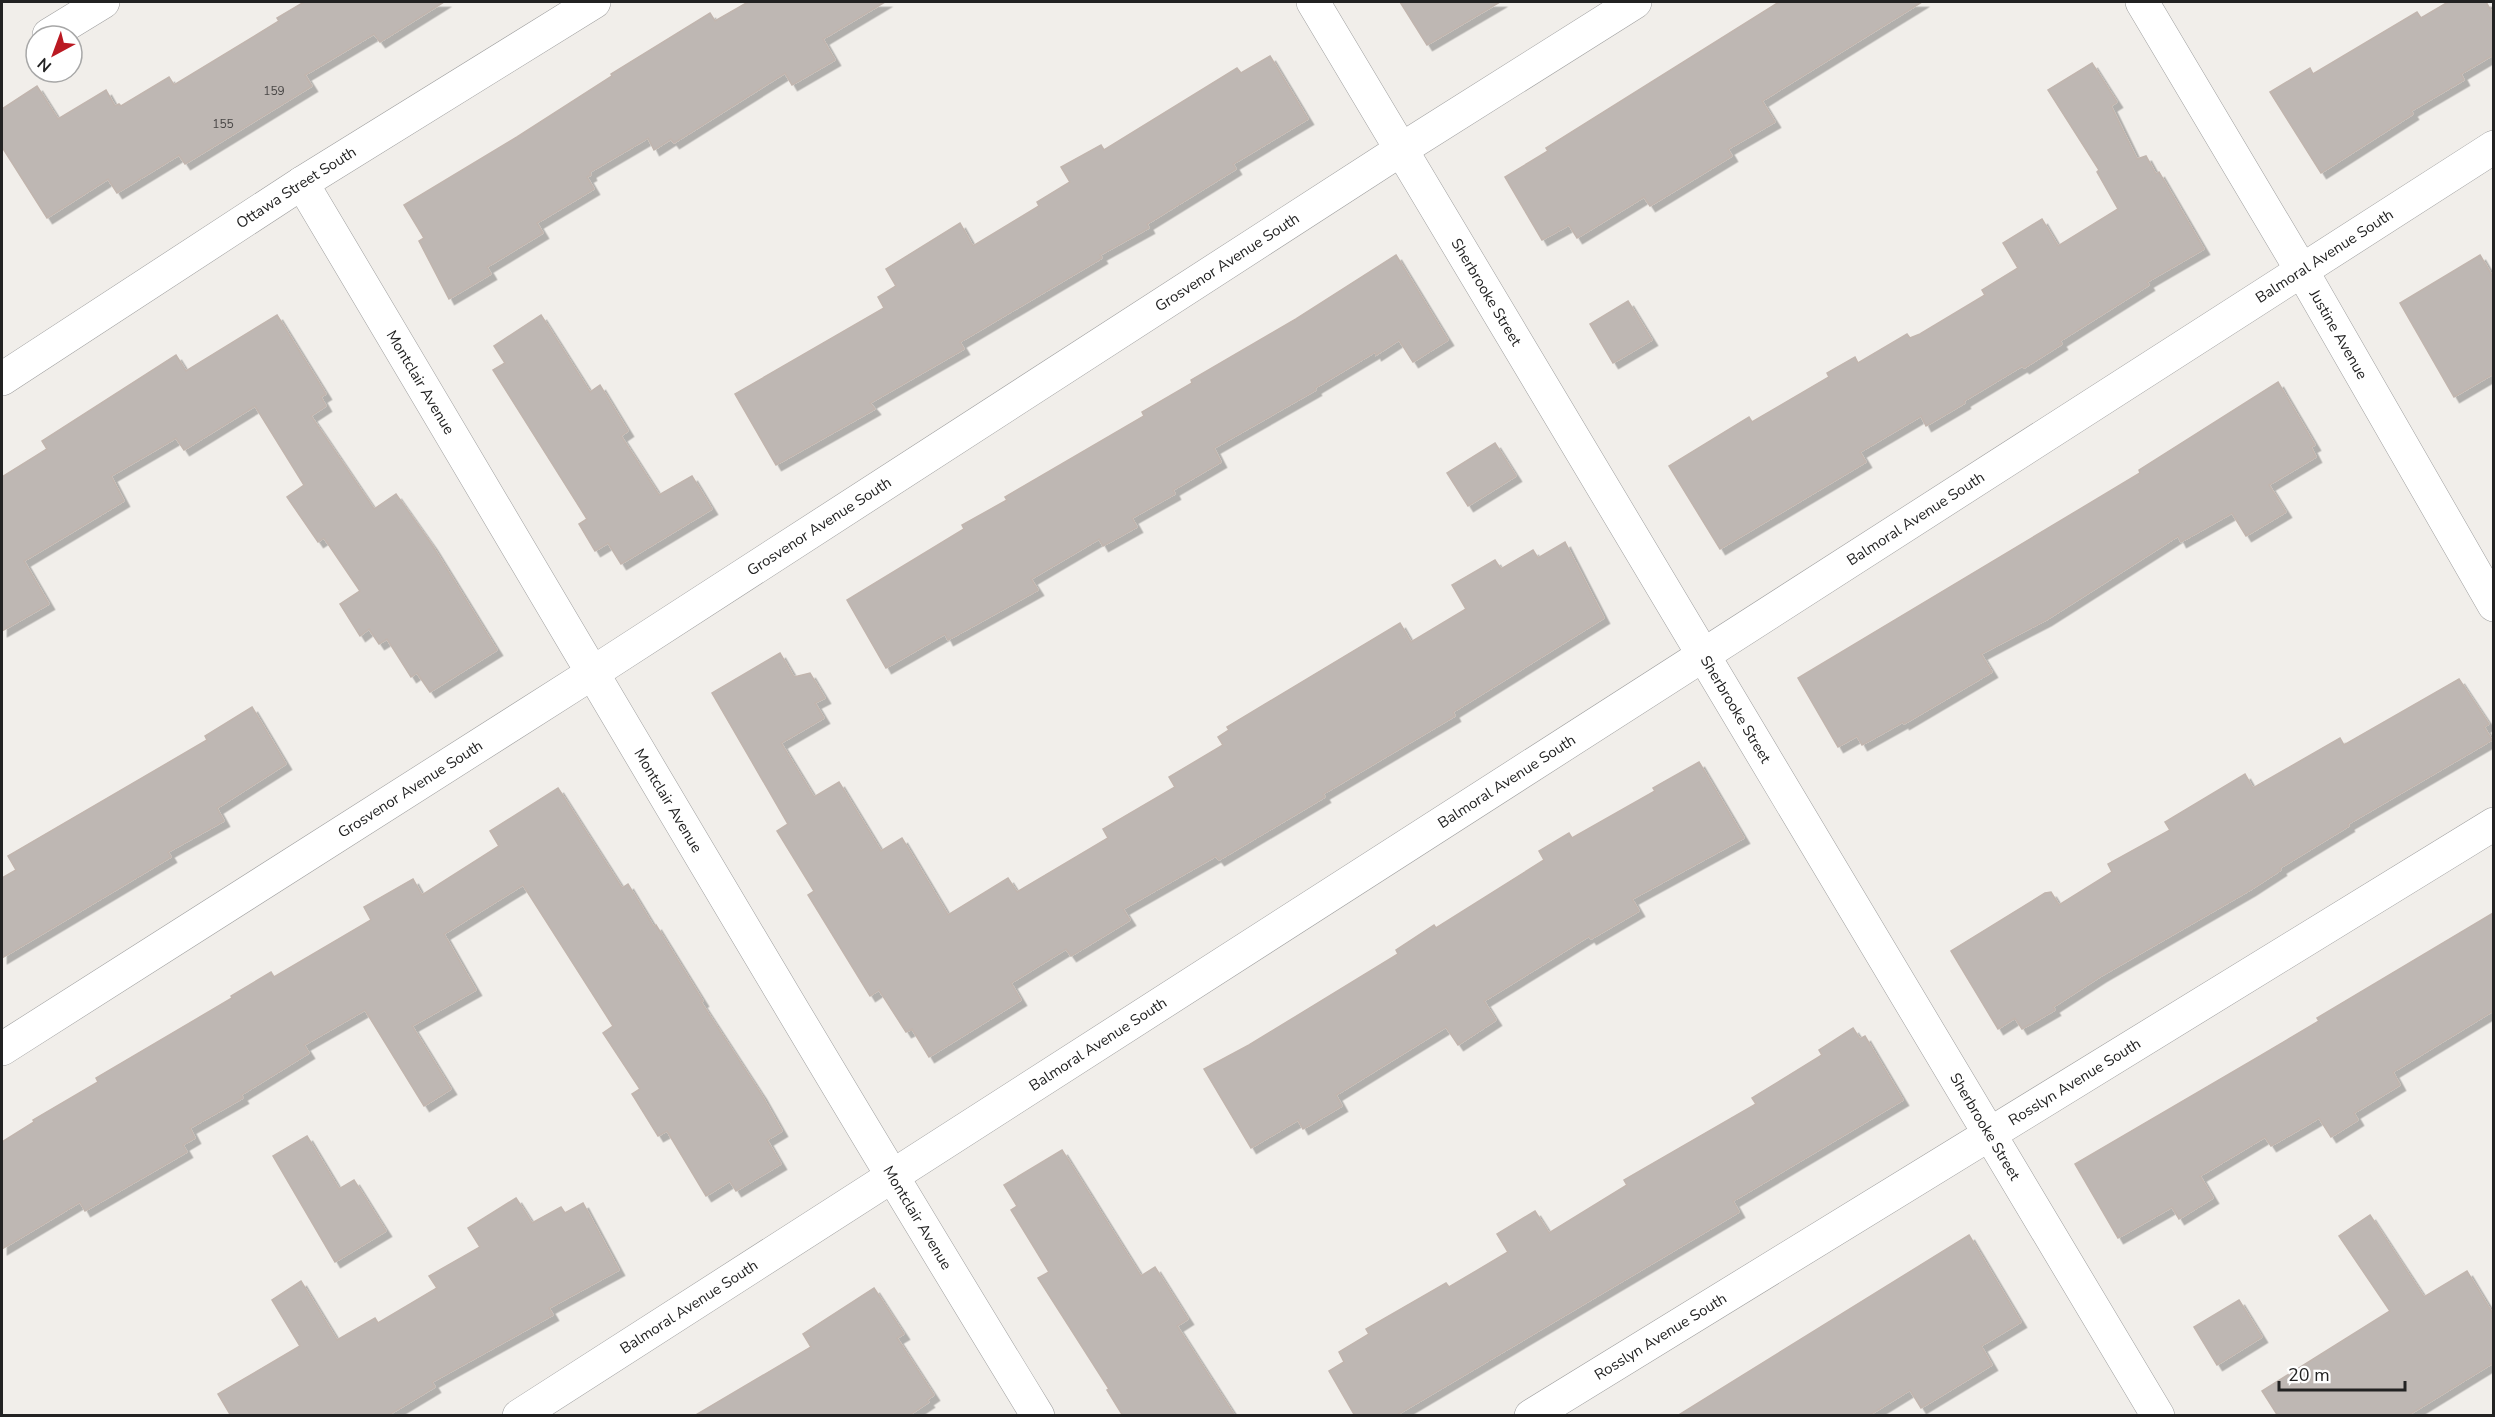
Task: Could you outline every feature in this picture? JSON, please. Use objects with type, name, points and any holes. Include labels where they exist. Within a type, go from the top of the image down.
[{"type":"street","points":[[67,24],[103,2]]},
{"type":"street","name":"Ottawa Street South","points":[[2,379],[302,183],[594,2]]},
{"type":"street","name":"Sherbrooke Street","points":[[1313,2],[1705,652],[2158,1416]]},
{"type":"street","name":"Grosvenor Avenue South","points":[[2,1049],[594,672],[1402,149],[1635,2]]},
{"type":"street","name":"Justine Avenue","points":[[2142,2],[2302,271],[2493,605]]},
{"type":"street","name":"Balmoral Avenue South","points":[[519,1416],[2493,147]]},
{"type":"street","name":"Montclair Avenue","points":[[302,183],[891,1176],[1038,1416]]},
{"type":"street","name":"Rosslyn Avenue South","points":[[1531,1416],[2493,825]]},
{"type":"building","points":[[304,2],[444,2],[380,42],[374,34],[305,75],[312,86],[185,164],[179,155],[117,193],[108,179],[47,218],[2,147],[2,109],[37,86],[58,119],[106,90],[115,106],[119,104],[121,106],[169,77],[174,85],[279,21],[277,18]]},
{"type":"building","points":[[748,2],[885,2],[823,39],[835,60],[792,85],[785,73],[674,143],[671,139],[654,150],[648,138],[590,172],[591,175],[587,177],[594,189],[537,223],[543,233],[487,267],[491,274],[449,299],[419,241],[424,238],[404,205],[517,137],[612,76],[611,74],[710,13],[715,21]]},
{"type":"building","points":[[1400,2],[1500,2],[1427,45]]},
{"type":"building","points":[[1779,2],[1922,2],[1762,101],[1775,122],[1728,149],[1732,156],[1650,206],[1644,197],[1577,238],[1569,225],[1542,240],[1505,177],[1548,151],[1546,148]]},
{"type":"building","points":[[2448,2],[2486,2],[2493,14],[2493,55],[2461,74],[2464,80],[2411,111],[2413,114],[2321,173],[2270,92],[2310,68],[2313,74],[2417,12],[2421,18]]},
{"type":"building","points":[[1270,56],[1308,119],[1233,164],[1236,169],[1147,224],[1149,228],[1100,255],[1102,258],[960,342],[964,349],[870,403],[875,409],[776,465],[735,394],[884,308],[878,297],[896,286],[886,269],[960,223],[973,246],[1039,206],[1037,202],[1070,182],[1061,167],[1101,145],[1104,150],[1237,68],[1241,73]]},
{"type":"building","points":[[2092,63],[2117,102],[2111,106],[2137,159],[2146,156],[2156,174],[2159,172],[2204,249],[2147,282],[2149,285],[2060,341],[2062,344],[1964,401],[1965,403],[1926,426],[1921,416],[1860,452],[1866,462],[1720,549],[1669,466],[1749,417],[1752,422],[1829,377],[1827,373],[1855,357],[1858,363],[1907,334],[1910,338],[1920,334],[1985,295],[1982,290],[2018,268],[2003,243],[2042,219],[2058,246],[2118,209],[2097,172],[2099,170],[2048,90]]},
{"type":"building","points":[[1396,255],[1448,340],[1413,362],[1399,340],[1376,355],[1375,352],[1315,388],[1316,390],[1214,448],[1221,462],[1173,490],[1175,494],[1132,518],[1137,527],[1103,546],[1099,539],[1031,579],[1038,590],[948,640],[945,634],[886,668],[847,600],[964,529],[962,525],[1007,500],[1005,497],[1144,416],[1142,412],[1192,383],[1191,380],[1296,319]]},
{"type":"building","points":[[2480,255],[2493,277],[2493,374],[2454,397],[2400,303]]},
{"type":"building","points":[[1628,301],[1652,340],[1613,363],[1590,324]]},
{"type":"building","points":[[277,315],[326,394],[321,397],[326,406],[311,416],[374,509],[396,494],[432,545],[497,650],[430,692],[417,673],[411,677],[387,639],[379,644],[369,629],[360,636],[340,604],[360,591],[324,538],[318,542],[287,497],[304,485],[255,406],[184,450],[176,438],[111,476],[124,501],[24,561],[49,604],[2,631],[2,477],[47,449],[42,441],[176,355],[186,371]]},
{"type":"building","points":[[541,315],[590,392],[600,385],[628,431],[621,436],[659,495],[692,476],[712,509],[621,564],[608,543],[595,551],[579,524],[587,519],[493,370],[505,363],[494,346]]},
{"type":"building","points":[[2278,382],[2315,445],[2311,447],[2316,457],[2269,485],[2286,512],[2246,536],[2232,513],[2181,542],[2178,536],[2046,620],[1981,654],[1992,672],[1904,724],[1903,722],[1862,745],[1857,736],[1838,747],[1798,678],[2140,473],[2139,470]]},
{"type":"building","points":[[1495,443],[1516,476],[1468,506],[1447,473]]},
{"type":"building","points":[[1565,542],[1604,618],[1453,712],[1455,716],[1323,794],[1325,797],[1219,860],[1216,856],[1123,909],[1130,920],[1071,956],[1066,949],[1011,983],[1021,1000],[929,1057],[912,1029],[906,1032],[879,990],[870,996],[808,895],[814,891],[777,831],[788,824],[712,693],[780,653],[794,677],[810,673],[825,698],[815,703],[824,718],[781,743],[814,797],[839,782],[881,851],[902,838],[948,915],[1008,878],[1017,892],[1108,838],[1103,829],[1175,787],[1169,777],[1223,745],[1218,737],[1229,730],[1227,727],[1400,623],[1411,642],[1466,609],[1452,585],[1495,560],[1501,569],[1533,550],[1538,558]]},
{"type":"building","points":[[2459,679],[2489,724],[2484,727],[2492,740],[2348,824],[2349,826],[2280,868],[2281,870],[2250,890],[2101,976],[2053,1007],[2055,1010],[2022,1029],[2015,1018],[1998,1029],[1951,951],[2045,893],[2051,892],[2059,905],[2112,872],[2108,864],[2170,830],[2165,822],[2245,774],[2253,788],[2340,738],[2344,745]]},
{"type":"building","points":[[252,707],[286,764],[217,808],[224,821],[168,852],[171,857],[2,958],[2,878],[16,870],[8,856],[207,740],[205,736]]},
{"type":"building","points":[[1699,762],[1744,838],[1632,899],[1639,911],[1591,939],[1589,936],[1484,1001],[1496,1020],[1458,1045],[1446,1027],[1336,1095],[1342,1106],[1303,1129],[1298,1120],[1251,1148],[1204,1069],[1249,1045],[1398,954],[1396,950],[1434,925],[1436,928],[1544,860],[1539,851],[1569,833],[1572,838],[1655,791],[1653,788]]},
{"type":"building","points":[[558,788],[622,888],[628,884],[654,927],[656,925],[703,1001],[701,1002],[761,1094],[782,1131],[767,1140],[781,1164],[736,1191],[730,1181],[706,1196],[667,1131],[658,1136],[632,1094],[640,1089],[603,1033],[613,1026],[523,885],[444,934],[476,990],[412,1026],[451,1089],[424,1106],[365,1010],[304,1045],[309,1053],[241,1095],[243,1098],[190,1128],[195,1138],[183,1145],[187,1152],[85,1211],[80,1202],[2,1249],[2,1142],[34,1122],[33,1120],[98,1082],[96,1078],[232,998],[231,996],[271,972],[274,977],[371,920],[364,907],[413,879],[422,895],[499,846],[490,831]]},
{"type":"building","points":[[2493,913],[2493,1011],[2393,1072],[2400,1085],[2354,1113],[2358,1120],[2331,1137],[2319,1118],[2271,1146],[2265,1137],[2200,1176],[2213,1198],[2179,1219],[2172,1207],[2118,1238],[2075,1164],[2319,1021],[2317,1018]]},
{"type":"building","points":[[1853,1028],[1860,1039],[1865,1036],[1903,1100],[1733,1201],[1739,1212],[1395,1416],[1355,1416],[1329,1371],[1344,1362],[1339,1352],[1369,1334],[1366,1329],[1446,1283],[1449,1287],[1508,1252],[1497,1234],[1535,1211],[1549,1233],[1627,1185],[1624,1180],[1756,1104],[1752,1098],[1822,1055],[1819,1050]]},
{"type":"building","points":[[307,1136],[339,1189],[354,1180],[386,1231],[335,1262],[273,1156]]},
{"type":"building","points":[[1062,1150],[1141,1276],[1155,1267],[1188,1319],[1177,1326],[1235,1416],[1123,1416],[1107,1390],[1109,1389],[1038,1278],[1049,1272],[1011,1210],[1017,1206],[1004,1185]]},
{"type":"building","points":[[516,1198],[532,1223],[561,1207],[565,1213],[583,1203],[619,1270],[549,1308],[553,1315],[432,1382],[435,1387],[387,1416],[231,1416],[218,1394],[300,1346],[272,1300],[301,1281],[337,1340],[375,1318],[378,1323],[437,1288],[429,1276],[480,1247],[468,1228]]},
{"type":"building","points":[[2370,1215],[2424,1297],[2467,1271],[2493,1314],[2493,1363],[2407,1416],[2278,1416],[2262,1391],[2390,1311],[2339,1236]]},
{"type":"building","points":[[1969,1235],[2021,1322],[1981,1346],[1992,1365],[1921,1408],[1910,1390],[1868,1416],[1677,1416]]},
{"type":"building","points":[[874,1288],[904,1334],[897,1338],[934,1395],[927,1400],[929,1402],[908,1416],[694,1416],[811,1347],[803,1334]]},
{"type":"building","points":[[2239,1300],[2262,1337],[2217,1365],[2194,1327]]}]
